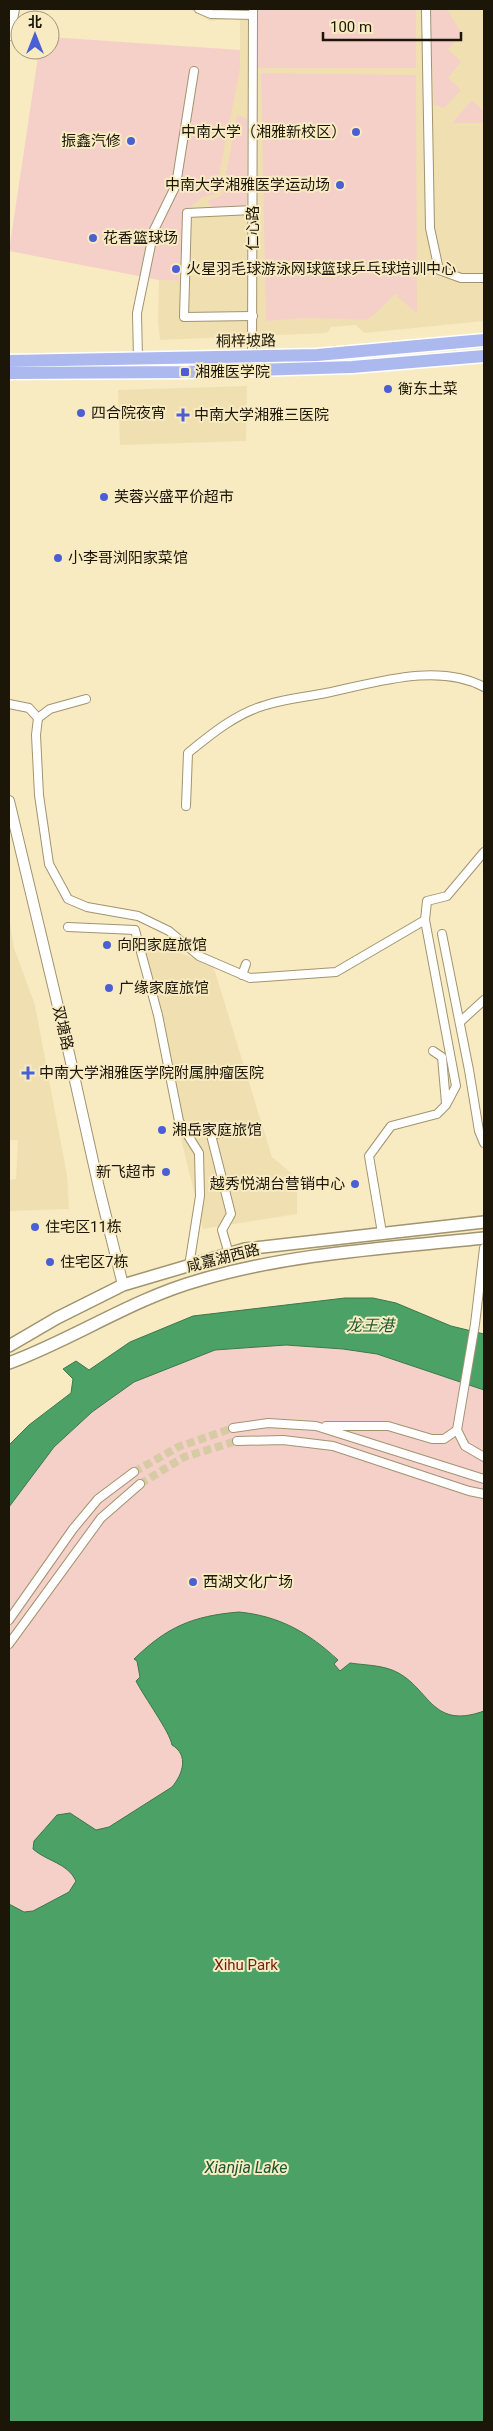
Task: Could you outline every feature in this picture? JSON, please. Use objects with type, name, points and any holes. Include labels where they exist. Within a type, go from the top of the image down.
[{"type":"main road","name":"桐梓坡路","points":[[9,361],[318,355],[484,340]]},
{"type":"main road","name":"桐梓坡路","points":[[9,373],[185,372],[344,367],[484,356]]},
{"type":"main road","name":"咸嘉湖西路","points":[[9,1346],[57,1318],[123,1285],[245,1249],[484,1222]]},
{"type":"main road","name":"咸嘉湖西路","points":[[9,1363],[115,1313],[199,1280],[248,1267],[304,1258],[484,1238]]},
{"type":"street","points":[[199,9],[211,14],[254,12]]},
{"type":"street","points":[[426,9],[430,228],[433,245],[439,270],[461,278],[484,278]]},
{"type":"street","name":"仁心路","points":[[252,357],[254,12]]},
{"type":"street","points":[[9,35],[10,22]]},
{"type":"street","points":[[138,359],[139,304],[154,230],[176,185],[194,71]]},
{"type":"street","points":[[253,210],[187,213],[184,317],[253,316]]},
{"type":"street","points":[[186,806],[188,752],[217,729],[265,705],[393,680],[432,676],[452,677],[484,687]]},
{"type":"street","points":[[86,699],[50,709],[38,718],[36,735],[39,795],[49,864],[68,899],[88,907],[138,916],[169,931],[199,956],[250,978],[336,972],[425,920]]},
{"type":"street","points":[[9,704],[29,708],[38,718]]},
{"type":"street","name":"双塘路","points":[[9,801],[66,1040],[98,1188],[123,1285]]},
{"type":"street","points":[[382,1233],[369,1156],[391,1126],[437,1114],[446,1105],[456,1086],[425,920],[427,901],[447,896],[484,852]]},
{"type":"street","points":[[68,927],[135,930],[158,1015],[179,1121],[199,1153],[200,1196],[189,1266]]},
{"type":"street","points":[[442,934],[460,1022],[479,1132],[484,1143]]},
{"type":"street","points":[[242,975],[246,964]]},
{"type":"street","points":[[460,1022],[484,1000]]},
{"type":"street","points":[[433,1051],[442,1057],[446,1105]]},
{"type":"street","points":[[229,1254],[222,1230],[231,1214],[211,1135],[243,1128]]},
{"type":"street","points":[[484,1248],[476,1324],[458,1430],[465,1446],[484,1457]]},
{"type":"street","points":[[233,1428],[268,1423],[316,1426],[388,1426],[432,1439],[444,1439],[458,1430]]},
{"type":"street","points":[[316,1426],[484,1479]]},
{"type":"street","points":[[237,1441],[283,1440],[333,1446],[469,1491],[484,1494]]},
{"type":"street","points":[[9,1620],[98,1499],[134,1472]]},
{"type":"street","points":[[9,1644],[101,1518],[140,1484]]},
{"type":"shaded area","name":"中南大学（湘雅新校区）","points":[[189,9],[484,9],[484,321],[364,333],[356,325],[331,327],[327,333],[160,340],[158,321],[159,280],[179,281],[184,212],[203,197],[240,69],[240,18],[210,21]]},
{"type":"shaded area","name":"中南大学湘雅三医院","points":[[247,386],[246,441],[120,445],[118,390]]},
{"type":"shaded area","name":"中南大学湘雅医学院附属肿瘤医院","points":[[9,917],[14,948],[35,1005],[67,1175],[69,1209],[9,1211],[9,1180],[16,1179],[18,1140],[9,1140]]},
{"type":"shaded area","points":[[141,939],[213,965],[272,1157],[297,1178],[297,1214],[203,1229],[173,1106],[162,1015]]},
{"type":"green space","points":[[254,9],[416,9],[416,68],[254,68]]},
{"type":"green space","points":[[430,9],[447,9],[462,34],[448,49],[461,62],[448,78],[461,90],[444,108],[434,105]]},
{"type":"green space","points":[[60,38],[240,50],[240,69],[215,195],[203,197],[184,212],[179,281],[159,280],[9,251],[38,60],[60,60]]},
{"type":"green space","name":"中南大学湘雅医学运动场","points":[[261,73],[416,75],[417,314],[395,294],[374,315],[365,320],[307,318],[266,321]]},
{"type":"green space","points":[[472,100],[484,112],[484,123],[452,123]]},
{"type":"green space","points":[[237,115],[247,118],[247,206],[214,209],[207,201],[222,195]]},
{"type":"green space","name":"Xianjia Lake","points":[[286,1345],[343,1349],[377,1354],[484,1390],[484,2422],[9,2422],[9,1507],[54,1447],[92,1412],[134,1382],[215,1350]]},
{"type":"water","name":"龙王港","points":[[345,1298],[373,1298],[396,1303],[451,1326],[484,1334],[484,1390],[377,1354],[343,1349],[286,1345],[215,1350],[134,1382],[92,1412],[54,1447],[9,1507],[9,1445],[29,1425],[71,1393],[73,1379],[63,1369],[76,1361],[89,1370],[130,1342],[193,1316]]},
{"type":"water","name":"Xianjia Lake","points":[[239,1612],[267,1617],[292,1627],[316,1641],[338,1660],[334,1664],[340,1671],[350,1663],[387,1668],[405,1677],[441,1711],[452,1715],[466,1716],[484,1711],[484,2422],[9,2422],[9,1904],[24,1912],[33,1911],[69,1892],[76,1881],[68,1870],[33,1849],[34,1841],[57,1815],[70,1813],[96,1830],[109,1827],[172,1787],[176,1782],[181,1771],[181,1754],[172,1745],[167,1732],[136,1681],[140,1677],[137,1661],[134,1659],[169,1631],[181,1625],[207,1617]]},
{"type":"tunnel","points":[[134,1472],[178,1447],[233,1428]]},
{"type":"tunnel","points":[[140,1484],[184,1457],[237,1441]]},
{"type":"place","name":"中南大学（湘雅新校区）","points":[[356,132]]},
{"type":"place","name":"振鑫汽修","points":[[131,141]]},
{"type":"place","name":"中南大学湘雅医学运动场","points":[[340,185]]},
{"type":"place","name":"花香篮球场","points":[[93,238]]},
{"type":"place","name":"火星羽毛球游泳网球篮球乒乓球培训中心","points":[[176,269]]},
{"type":"place","name":"湘雅医学院","points":[[185,372]]},
{"type":"place","name":"衡东土菜","points":[[388,389]]},
{"type":"place","name":"四合院夜宵","points":[[81,413]]},
{"type":"place","name":"中南大学湘雅三医院","points":[[183,415]]},
{"type":"place","name":"芙蓉兴盛平价超市","points":[[104,497]]},
{"type":"place","name":"小李哥浏阳家菜馆","points":[[58,558]]},
{"type":"place","name":"向阳家庭旅馆","points":[[107,945]]},
{"type":"place","name":"广缘家庭旅馆","points":[[109,988]]},
{"type":"place","name":"中南大学湘雅医学院附属肿瘤医院","points":[[28,1073]]},
{"type":"place","name":"湘岳家庭旅馆","points":[[162,1130]]},
{"type":"place","name":"新飞超市","points":[[166,1172]]},
{"type":"place","name":"越秀悦湖台营销中心","points":[[355,1184]]},
{"type":"place","name":"住宅区11栋","points":[[35,1227]]},
{"type":"place","name":"住宅区7栋","points":[[50,1262]]},
{"type":"place","name":"西湖文化广场","points":[[193,1582]]},
{"type":"park label","name":"Xihu Park","points":[[246,1965]]}]
